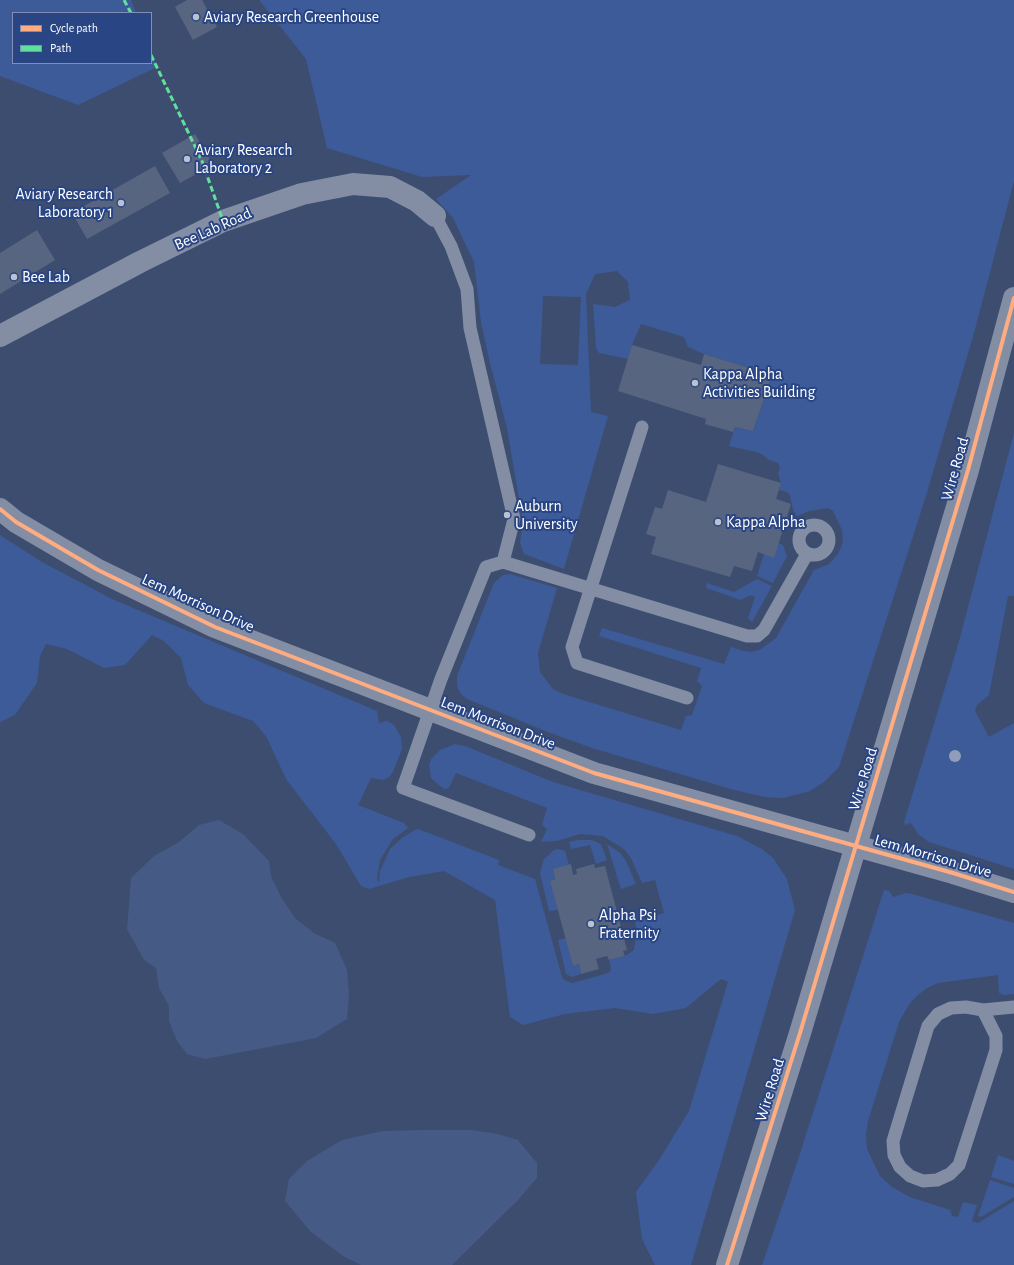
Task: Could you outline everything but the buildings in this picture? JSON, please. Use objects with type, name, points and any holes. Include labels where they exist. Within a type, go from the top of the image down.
[{"type":"street","name":"Bee Lab Road","points":[[0,336],[140,262],[223,222],[302,194],[352,184],[390,187],[417,201],[435,216]]},
{"type":"street","name":"Wire Road","points":[[728,1265],[802,1026],[968,470],[1014,298]]},
{"type":"street","name":"Lem Morrison Drive","points":[[0,509],[16,522],[98,570],[215,627],[594,773],[953,873],[1014,892]]},
{"type":"lane","points":[[435,216],[451,246],[467,288],[470,328],[514,519],[503,562]]},
{"type":"lane","points":[[642,427],[572,647],[577,663],[687,698]]},
{"type":"lane","points":[[529,835],[403,788],[441,679],[486,567],[503,562],[591,587],[747,636],[757,636],[764,630],[807,554]]},
{"type":"lane","points":[[983,1010],[996,1036],[996,1050],[959,1165],[950,1174],[937,1180],[923,1181],[910,1176],[900,1167],[894,1155],[893,1141],[928,1026],[938,1014],[951,1008],[966,1007],[983,1010],[1014,1007]]},
{"type":"shaded area","points":[[0,0],[131,0],[136,12],[12,12],[12,64],[152,64],[152,54],[157,67],[78,105],[0,76]]},
{"type":"shaded area","points":[[259,0],[1014,0],[1014,181],[974,333],[925,499],[839,767],[824,782],[810,791],[783,798],[765,797],[734,790],[592,748],[467,699],[461,694],[457,686],[457,676],[494,583],[503,575],[510,574],[557,588],[538,653],[540,672],[553,689],[563,694],[681,730],[686,716],[692,715],[702,686],[697,681],[701,668],[599,636],[602,628],[724,664],[731,647],[752,652],[761,649],[776,638],[814,570],[829,564],[838,554],[843,542],[842,530],[833,511],[828,508],[809,511],[797,516],[793,510],[790,495],[787,492],[779,490],[781,483],[778,473],[780,468],[778,463],[769,460],[756,452],[729,446],[735,427],[753,431],[772,375],[704,354],[688,347],[684,337],[641,324],[628,359],[599,353],[596,348],[593,304],[615,307],[630,300],[628,282],[617,271],[595,274],[586,294],[591,412],[608,416],[564,569],[524,554],[520,542],[523,523],[507,428],[481,322],[474,262],[453,218],[436,199],[471,175],[422,177],[327,148],[306,59]],"holes":[[[543,296],[581,297],[578,365],[540,364]]]},
{"type":"shaded area","points":[[1014,433],[1014,596],[1008,596],[989,695],[977,705],[975,711],[989,737],[1014,723],[1014,869],[929,842],[918,834],[911,823],[905,825],[904,822],[958,645]]},
{"type":"shaded area","points":[[0,535],[42,562],[112,599],[377,711],[379,723],[387,721],[394,725],[401,737],[402,749],[393,772],[388,778],[382,780],[371,778],[358,805],[404,823],[408,828],[393,839],[380,860],[377,878],[379,883],[380,871],[390,849],[402,838],[418,829],[499,860],[498,865],[535,879],[564,980],[572,983],[610,972],[611,968],[609,960],[625,956],[634,950],[637,931],[635,922],[664,913],[655,880],[642,883],[631,858],[624,849],[603,836],[580,834],[557,841],[541,842],[547,829],[542,825],[547,808],[456,773],[449,788],[444,789],[431,778],[429,765],[431,759],[440,750],[455,744],[465,746],[553,782],[737,836],[762,849],[773,858],[787,879],[795,910],[691,1265],[655,1265],[642,1239],[636,1192],[659,1160],[689,1111],[728,982],[722,979],[686,1008],[653,1014],[615,1008],[565,1014],[523,1025],[510,1017],[495,900],[444,871],[409,877],[369,889],[361,886],[336,844],[286,779],[266,736],[253,721],[204,703],[188,685],[181,658],[164,641],[152,635],[125,665],[104,668],[67,649],[46,644],[40,656],[37,683],[15,715],[0,722]]},
{"type":"shaded area","points":[[778,543],[783,545],[787,556],[773,583],[757,576],[764,554],[774,557]]},
{"type":"shaded area","points":[[757,579],[772,586],[752,622],[748,618],[755,597],[750,595],[741,600],[706,588],[707,583],[734,592]]},
{"type":"shaded area","points":[[219,820],[243,834],[269,861],[271,876],[281,897],[295,918],[314,933],[335,943],[347,970],[349,995],[347,1019],[316,1038],[205,1059],[187,1054],[177,1041],[169,1021],[169,1006],[159,988],[156,968],[144,960],[127,929],[131,878],[154,856],[179,842],[199,825]]},
{"type":"shaded area","points":[[578,840],[592,840],[601,844],[607,860],[596,864],[590,845],[571,849],[569,842]]},
{"type":"shaded area","points":[[607,844],[620,853],[626,861],[636,884],[621,889]]},
{"type":"shaded area","points":[[558,849],[565,851],[569,865],[553,869],[555,879],[550,881],[558,910],[549,911],[540,873],[544,859],[554,850]]},
{"type":"shaded area","points":[[884,890],[889,891],[893,897],[906,893],[912,894],[1014,923],[1014,994],[1004,995],[999,993],[998,975],[938,983],[927,988],[918,995],[910,1003],[899,1022],[868,1121],[866,1135],[867,1149],[880,1176],[892,1187],[910,1197],[950,1210],[952,1216],[958,1217],[963,1202],[977,1205],[972,1221],[978,1223],[1014,1201],[1014,1265],[762,1265],[797,1163]]},
{"type":"shaded area","points":[[566,938],[573,966],[579,964],[581,974],[572,977],[566,974],[558,940]]},
{"type":"shaded area","points":[[472,1130],[498,1134],[518,1140],[537,1163],[537,1178],[518,1200],[452,1265],[361,1265],[343,1256],[310,1231],[285,1201],[289,1179],[307,1161],[342,1140],[383,1131]]},
{"type":"shaded area","points":[[998,1155],[1014,1161],[1014,1184],[991,1177]]},
{"type":"shaded area","points":[[990,1180],[1014,1188],[1014,1197],[981,1217],[978,1216]]},
{"type":"marked path","points":[[124,0],[130,12]]},
{"type":"marked path","points":[[152,57],[202,161],[223,221]]},
{"type":"cycle path","points":[[727,1265],[800,1033],[968,470],[1014,298]]},
{"type":"cycle path","points":[[0,509],[16,522],[98,570],[215,627],[594,773],[953,873],[1014,892]]},
{"type":"place","name":"Aviary Research Greenhouse","points":[[196,17]]},
{"type":"place","name":"Aviary Research Laboratory 2","points":[[187,159]]},
{"type":"place","name":"Aviary Research Laboratory 1","points":[[121,203]]},
{"type":"place","name":"Bee Lab","points":[[14,277]]},
{"type":"place","name":"Kappa Alpha Activities Building","points":[[695,383]]},
{"type":"place","name":"Auburn University","points":[[507,515]]},
{"type":"place","name":"Kappa Alpha","points":[[718,522]]},
{"type":"place","name":"Alpha Psi Fraternity","points":[[591,924]]}]
